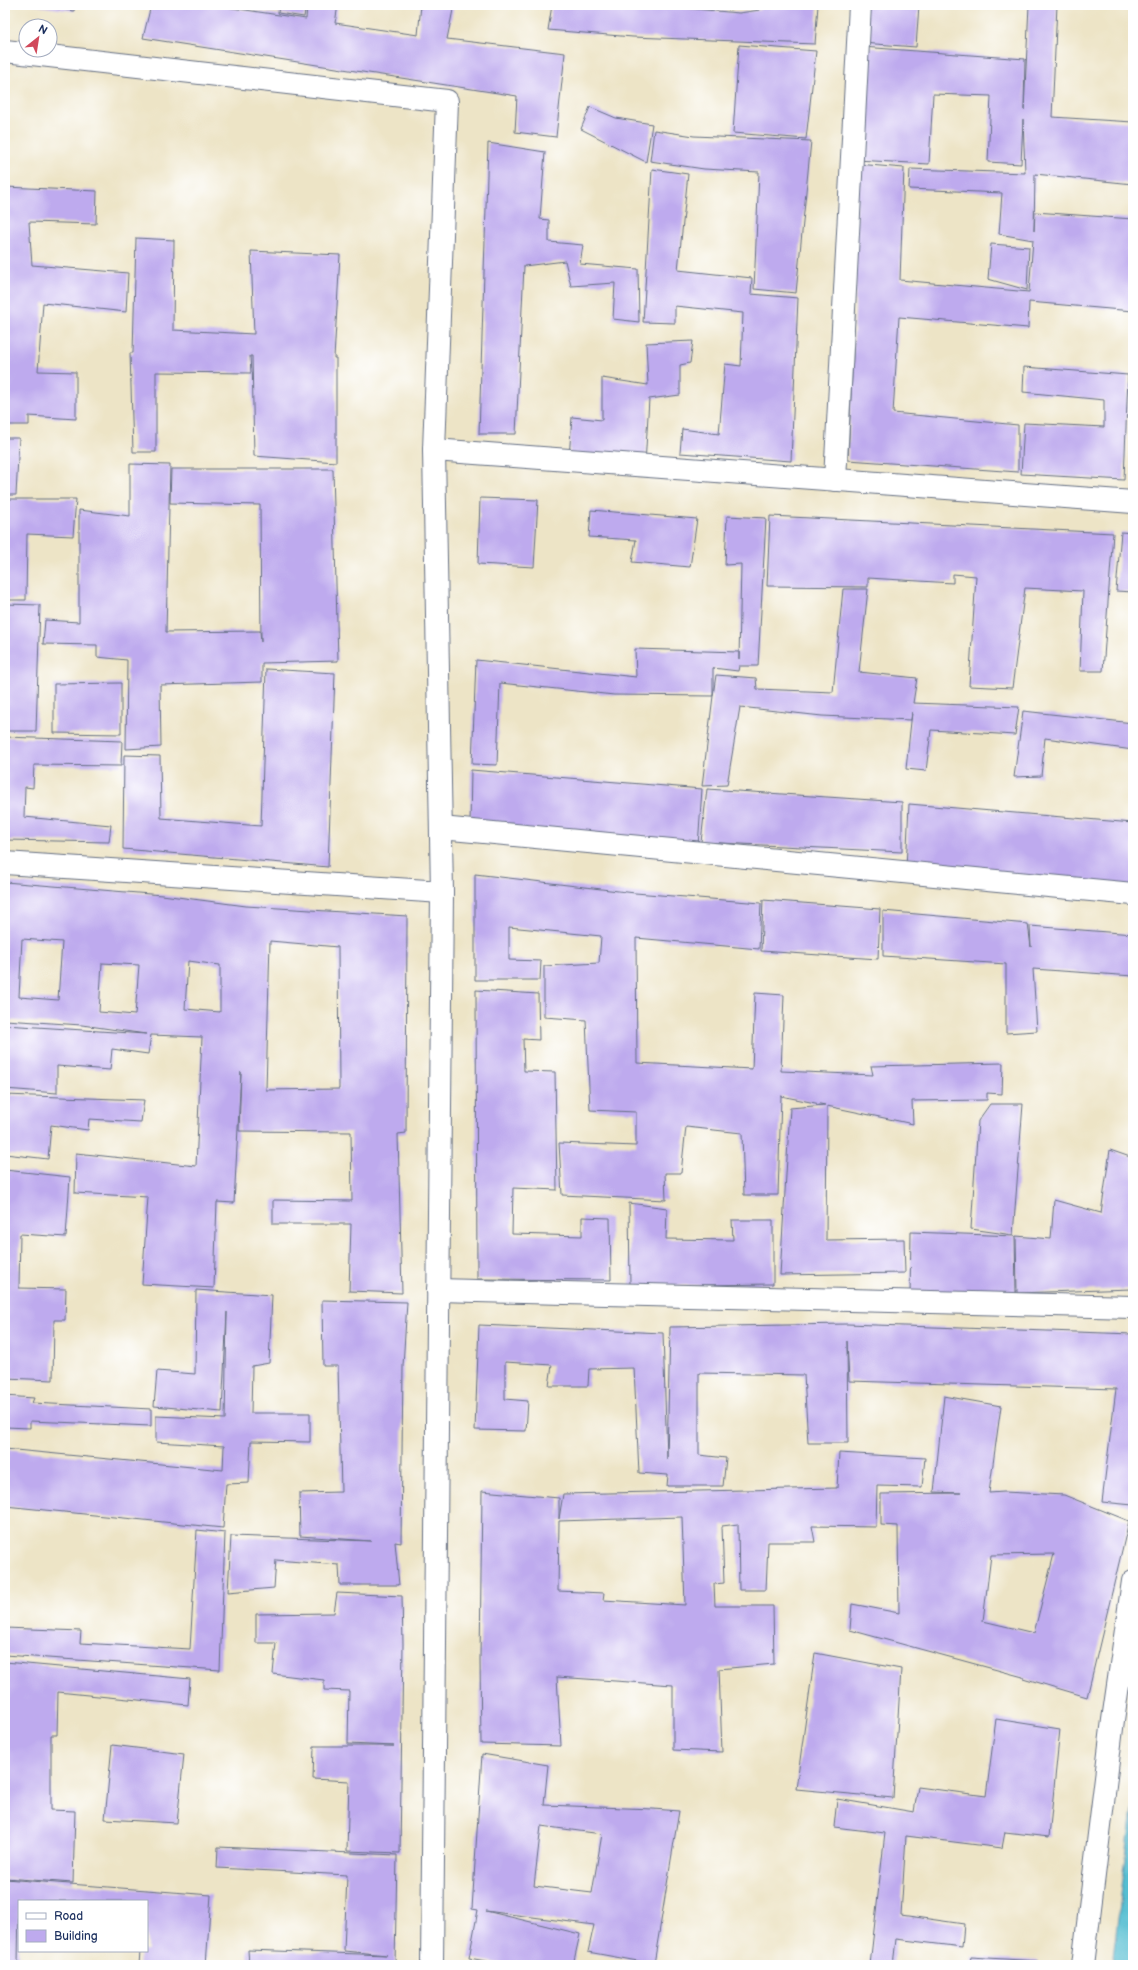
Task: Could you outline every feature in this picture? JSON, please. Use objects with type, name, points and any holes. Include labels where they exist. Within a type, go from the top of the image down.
[{"type":"street","points":[[835,480],[860,5]]},
{"type":"street","points":[[5,51],[447,101],[434,450],[442,892],[432,1965]]},
{"type":"street","points":[[434,450],[1133,502]]},
{"type":"street","points":[[441,828],[1133,894]]},
{"type":"street","points":[[5,864],[442,892]]},
{"type":"street","points":[[438,1290],[1133,1307]]},
{"type":"street","points":[[1083,1965],[1113,1720],[1133,1581]]},
{"type":"water","points":[[1133,1802],[1133,1965],[1112,1965]]},
{"type":"building","points":[[5,5],[8,5],[6,16],[5,16]]},
{"type":"building","points":[[32,5],[75,5],[74,11]]},
{"type":"building","points":[[151,5],[212,5],[306,19],[307,5],[338,5],[335,23],[418,35],[421,5],[454,5],[447,39],[565,53],[556,137],[515,132],[517,96],[143,38]]},
{"type":"building","points":[[279,5],[306,5],[304,17],[278,13]]},
{"type":"building","points":[[552,5],[650,5],[739,13],[760,10],[761,5],[818,5],[815,44],[633,37],[548,30]]},
{"type":"building","points":[[864,5],[919,5],[916,47],[862,43]]},
{"type":"building","points":[[1029,5],[1057,5],[1052,117],[1133,122],[1133,184],[1035,174],[1034,231],[1035,212],[1133,219],[1133,311],[1029,302],[1028,328],[899,317],[893,413],[1018,425],[1018,472],[848,460],[855,313],[857,164],[904,168],[900,280],[1029,292],[1033,240],[999,234],[1002,193],[909,189],[910,169],[1025,173],[1023,119],[1021,164],[988,162],[991,96],[933,94],[929,164],[856,160],[862,47],[1025,59],[1024,110]]},
{"type":"building","points":[[739,45],[816,51],[806,139],[733,133]]},
{"type":"building","points":[[590,107],[616,118],[652,124],[646,162],[581,129]]},
{"type":"building","points":[[654,130],[694,136],[811,141],[796,293],[754,289],[759,172],[704,169],[650,161]]},
{"type":"building","points":[[488,143],[545,152],[540,219],[549,220],[549,242],[583,245],[580,264],[638,269],[639,322],[613,319],[615,283],[571,286],[565,261],[524,266],[516,434],[479,434]]},
{"type":"building","points":[[652,169],[688,174],[678,270],[752,278],[751,294],[798,298],[791,461],[680,453],[682,429],[719,434],[725,364],[741,366],[743,313],[675,306],[675,323],[643,322]]},
{"type":"building","points":[[5,187],[97,191],[96,224],[29,222],[32,265],[128,273],[126,312],[43,303],[38,371],[76,372],[76,419],[29,416],[29,425],[5,425]]},
{"type":"building","points":[[136,238],[174,240],[173,330],[254,334],[251,251],[340,255],[334,358],[336,358],[336,462],[254,456],[252,356],[250,356],[251,373],[156,372],[156,452],[133,452],[130,353],[133,353]]},
{"type":"building","points":[[991,244],[1029,247],[1027,290],[988,279]]},
{"type":"building","points":[[693,341],[690,363],[680,365],[680,395],[649,399],[645,464],[569,458],[572,417],[602,420],[602,378],[648,385],[646,343]]},
{"type":"building","points":[[1024,367],[1128,375],[1124,480],[1021,474],[1024,423],[1104,427],[1104,400],[1023,392]]},
{"type":"building","points":[[1129,384],[1133,384],[1133,434],[1131,434]]},
{"type":"building","points":[[5,438],[19,438],[16,495],[5,495]]},
{"type":"building","points":[[130,464],[170,465],[166,632],[260,631],[261,642],[260,505],[170,503],[171,469],[333,469],[338,661],[262,663],[262,682],[160,685],[161,747],[126,749],[127,660],[97,657],[97,645],[43,644],[45,620],[79,622],[79,510],[130,516]]},
{"type":"building","points":[[480,498],[538,500],[534,567],[478,564]]},
{"type":"building","points":[[5,499],[76,499],[73,536],[27,534],[26,600],[5,600]]},
{"type":"building","points":[[591,510],[697,519],[690,567],[632,562],[636,540],[589,537]]},
{"type":"building","points":[[727,516],[766,518],[758,666],[739,666],[738,671],[713,668],[713,696],[614,695],[500,683],[497,765],[472,764],[476,660],[636,677],[635,649],[739,652],[739,659],[741,564],[725,565]]},
{"type":"building","points":[[770,516],[1113,533],[1103,671],[1080,671],[1083,591],[1025,588],[1012,688],[969,686],[976,576],[953,574],[953,583],[868,578],[868,587],[767,586]]},
{"type":"building","points":[[1121,532],[1133,533],[1133,592],[1116,591]]},
{"type":"building","points":[[843,589],[868,589],[859,672],[917,678],[913,703],[1019,707],[1015,735],[931,730],[926,771],[906,769],[912,712],[911,720],[822,716],[740,707],[727,785],[702,786],[716,675],[756,678],[757,689],[833,692]]},
{"type":"building","points":[[5,604],[40,605],[36,731],[5,731]]},
{"type":"building","points":[[266,669],[335,673],[328,867],[123,849],[124,755],[160,756],[161,818],[261,826]]},
{"type":"building","points":[[121,683],[121,734],[54,733],[54,684]]},
{"type":"building","points":[[1023,711],[1133,723],[1133,750],[1045,738],[1041,776],[1014,777]]},
{"type":"building","points":[[5,737],[122,741],[121,766],[34,765],[33,788],[25,787],[24,817],[111,825],[109,842],[5,840]]},
{"type":"building","points":[[471,770],[702,789],[698,846],[470,825]]},
{"type":"building","points":[[707,789],[902,802],[902,852],[701,842]]},
{"type":"building","points":[[909,804],[1133,823],[1133,888],[906,869]]},
{"type":"building","points":[[475,874],[635,893],[761,903],[759,949],[636,938],[637,1063],[752,1069],[755,993],[784,995],[781,1071],[873,1075],[871,1066],[1003,1063],[1002,1094],[987,1093],[987,1100],[912,1101],[913,1124],[827,1106],[826,1240],[904,1239],[905,1273],[780,1275],[790,1108],[825,1105],[781,1096],[778,1195],[744,1195],[742,1133],[686,1127],[681,1173],[665,1173],[666,1200],[562,1195],[559,1143],[636,1146],[636,1112],[590,1110],[586,1020],[544,1017],[544,966],[599,963],[601,936],[509,927],[509,960],[541,961],[540,980],[475,980]]},
{"type":"building","points":[[5,882],[162,895],[246,906],[407,916],[406,1133],[398,1134],[402,1293],[349,1291],[351,1224],[273,1224],[273,1200],[352,1201],[351,1132],[239,1131],[241,1072],[234,1203],[217,1202],[214,1288],[142,1284],[148,1197],[75,1193],[76,1153],[196,1166],[202,1037],[151,1035],[148,1054],[112,1049],[110,1070],[57,1066],[57,1093],[5,1089],[5,1025],[146,1034],[82,1025],[5,1020]],"holes":[[[22,939],[62,942],[58,1000],[19,997]],[[270,941],[338,947],[339,1089],[266,1090]],[[188,961],[220,965],[220,1012],[185,1009]],[[102,963],[139,965],[135,1015],[99,1012]]]},
{"type":"building","points":[[763,900],[880,909],[878,959],[761,951]]},
{"type":"building","points":[[883,911],[1028,924],[1031,947],[1030,926],[1133,934],[1133,976],[1033,969],[1037,1031],[1006,1033],[1006,964],[883,956]]},
{"type":"building","points":[[476,990],[538,994],[539,1040],[523,1039],[524,1071],[555,1072],[557,1190],[513,1188],[512,1234],[582,1236],[582,1217],[610,1218],[611,1280],[477,1279]]},
{"type":"building","points":[[5,1095],[144,1100],[141,1122],[89,1119],[88,1130],[51,1125],[48,1159],[5,1154]]},
{"type":"building","points":[[990,1104],[1023,1104],[1013,1235],[971,1229],[978,1121]]},
{"type":"building","points":[[1110,1150],[1133,1158],[1133,1274],[1131,1289],[1017,1293],[1016,1236],[1051,1239],[1054,1200],[1101,1213]]},
{"type":"building","points":[[5,1170],[70,1177],[66,1237],[20,1234],[19,1288],[66,1289],[65,1320],[54,1320],[53,1380],[5,1378]]},
{"type":"building","points":[[629,1203],[667,1208],[666,1239],[733,1240],[732,1220],[773,1220],[773,1284],[630,1286]]},
{"type":"building","points":[[911,1232],[1015,1236],[1016,1293],[910,1296]]},
{"type":"building","points":[[196,1290],[272,1295],[269,1363],[252,1366],[251,1413],[310,1413],[310,1442],[251,1441],[249,1483],[226,1484],[223,1528],[5,1506],[5,1449],[223,1470],[224,1446],[156,1442],[156,1416],[225,1419],[227,1312],[222,1412],[154,1406],[157,1371],[195,1374]]},
{"type":"building","points":[[322,1300],[407,1302],[403,1366],[401,1543],[395,1542],[399,1585],[340,1585],[339,1565],[276,1560],[274,1588],[228,1592],[231,1536],[371,1541],[300,1536],[299,1493],[341,1492],[338,1366],[323,1366]]},
{"type":"building","points":[[847,1324],[1133,1334],[1133,1505],[1102,1502],[1116,1389],[849,1381],[847,1341],[848,1443],[808,1443],[804,1375],[699,1373],[699,1455],[726,1458],[723,1486],[667,1486],[668,1475],[639,1473],[634,1368],[589,1369],[588,1386],[549,1386],[552,1365],[505,1362],[505,1399],[528,1401],[526,1431],[475,1430],[479,1325],[663,1333],[667,1459],[670,1327]]},
{"type":"building","points":[[5,1396],[34,1398],[32,1403],[151,1409],[151,1426],[30,1421],[30,1428],[5,1427]]},
{"type":"building","points":[[944,1396],[1001,1406],[989,1493],[1004,1492],[1064,1495],[1129,1521],[1087,1697],[1023,1677],[850,1630],[852,1604],[899,1613],[898,1526],[881,1525],[881,1494],[961,1493],[934,1492]],"holes":[[[1054,1554],[1034,1633],[983,1621],[991,1555]]]},
{"type":"building","points":[[839,1453],[925,1458],[922,1487],[877,1486],[876,1527],[812,1526],[815,1542],[768,1542],[766,1590],[739,1590],[738,1524],[722,1526],[724,1583],[714,1584],[715,1606],[773,1606],[774,1664],[719,1669],[722,1752],[673,1750],[673,1685],[557,1677],[561,1746],[481,1744],[480,1660],[482,1491],[559,1498],[559,1519],[563,1494],[837,1488]],"holes":[[[682,1517],[685,1605],[603,1600],[604,1593],[558,1591],[559,1521]]]},
{"type":"building","points":[[197,1530],[225,1533],[220,1670],[5,1655],[5,1628],[81,1631],[80,1643],[190,1649]]},
{"type":"building","points":[[337,1593],[402,1596],[403,1644],[400,1853],[347,1851],[349,1781],[313,1779],[314,1746],[394,1746],[348,1744],[349,1691],[324,1690],[324,1680],[273,1674],[276,1643],[256,1643],[256,1614],[334,1613]]},
{"type":"building","points":[[815,1653],[901,1669],[893,1798],[796,1789]]},
{"type":"building","points":[[5,1662],[190,1679],[188,1705],[58,1692],[57,1735],[51,1735],[51,1810],[75,1811],[73,1883],[5,1878]]},
{"type":"building","points":[[996,1719],[1060,1729],[1049,1837],[1005,1832],[1002,1848],[906,1836],[901,1915],[964,1924],[962,1947],[896,1939],[893,1965],[870,1965],[885,1833],[834,1827],[837,1799],[914,1812],[918,1787],[986,1796]]},
{"type":"building","points":[[112,1745],[184,1754],[177,1823],[105,1819]]},
{"type":"building","points":[[482,1754],[548,1765],[544,1805],[679,1811],[654,1964],[588,1952],[594,1925],[486,1911],[580,1934],[573,1965],[508,1965],[469,1958],[478,1910],[472,1909]],"holes":[[[541,1826],[602,1834],[592,1893],[534,1886]]]},
{"type":"building","points":[[218,1847],[397,1855],[395,1965],[249,1965],[248,1950],[387,1955],[344,1951],[347,1875],[217,1868]]},
{"type":"building","points":[[5,1879],[211,1895],[206,1965],[139,1965],[140,1952],[148,1952],[148,1900],[18,1900],[18,1965],[5,1965]]},
{"type":"building","points":[[971,1957],[1038,1961],[1037,1965],[970,1965]]}]
